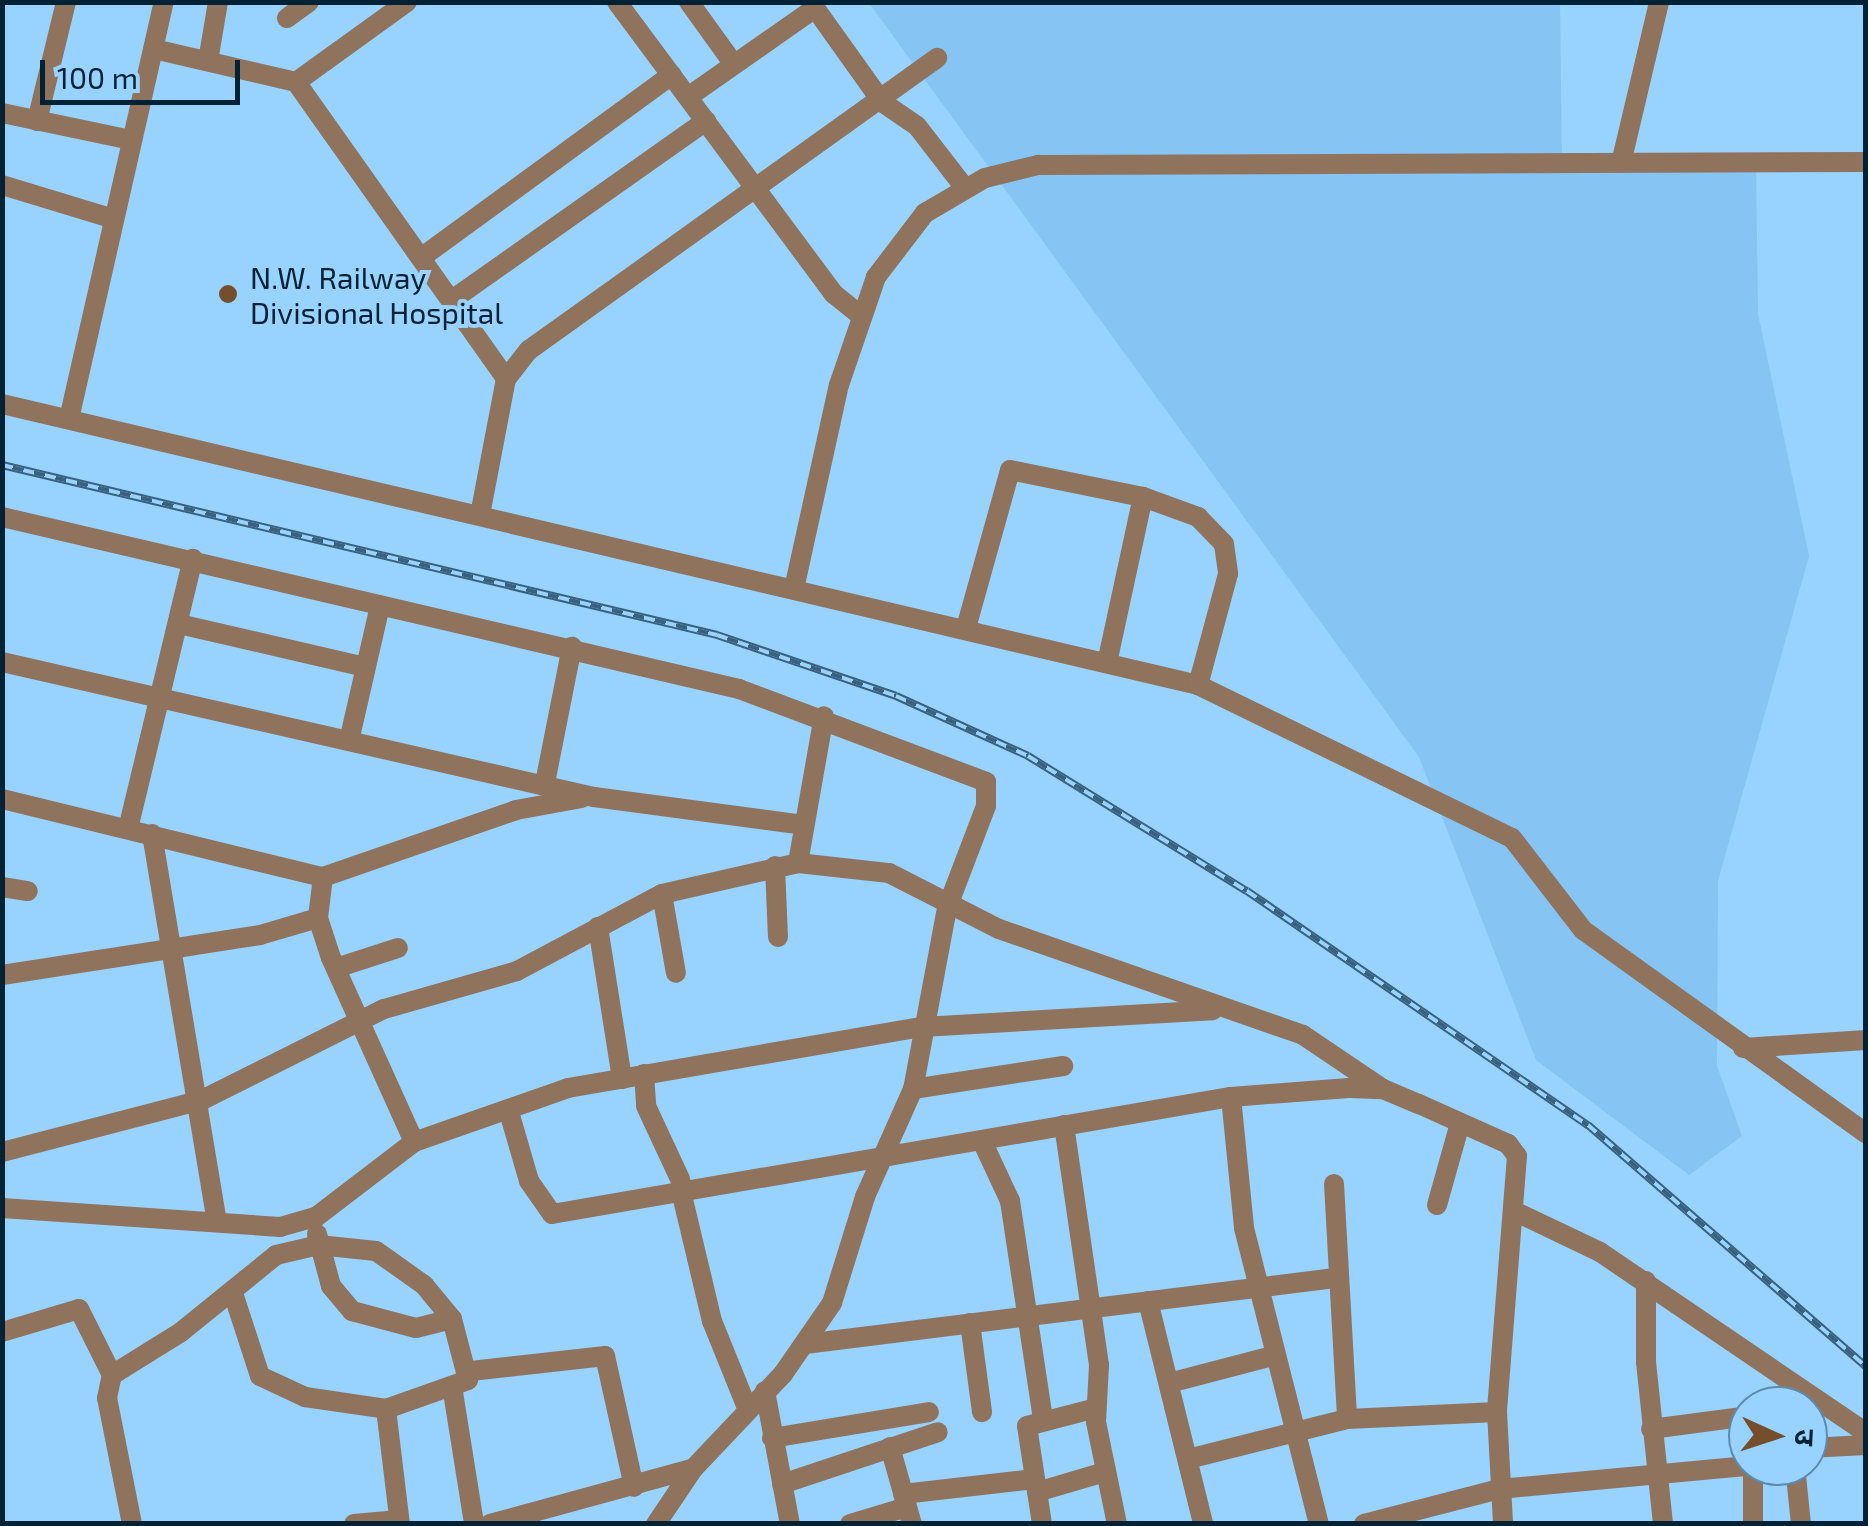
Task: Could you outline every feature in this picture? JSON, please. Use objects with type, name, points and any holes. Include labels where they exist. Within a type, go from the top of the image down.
[{"type":"street","points":[[37,120],[66,2]]},
{"type":"street","points":[[69,419],[164,2]]},
{"type":"street","points":[[208,61],[218,2]]},
{"type":"street","points":[[287,18],[308,2]]},
{"type":"street","points":[[296,82],[407,2]]},
{"type":"street","points":[[616,2],[834,294],[860,315]]},
{"type":"street","points":[[689,2],[733,63]]},
{"type":"street","points":[[1622,158],[1659,2]]},
{"type":"street","points":[[688,97],[814,5],[882,102],[917,126],[965,188]]},
{"type":"street","points":[[154,49],[296,82],[506,379]]},
{"type":"street","points":[[480,515],[506,379],[546,336],[758,192],[938,58]]},
{"type":"street","points":[[422,256],[672,75]]},
{"type":"street","points":[[2,112],[131,140]]},
{"type":"street","points":[[452,300],[706,122]]},
{"type":"street","points":[[794,589],[860,315],[903,234],[965,188],[1038,164],[1622,158],[1866,162]]},
{"type":"street","points":[[2,185],[114,219]]},
{"type":"street","points":[[2,404],[966,628],[1198,686],[1512,838],[1583,930],[1866,1134]]},
{"type":"street","points":[[966,628],[1010,470],[1143,497],[1198,517],[1224,544],[1228,574],[1198,686]]},
{"type":"street","points":[[1107,663],[1143,497]]},
{"type":"street","points":[[2,517],[572,647],[824,716],[986,782],[986,806],[947,908],[922,1027],[914,1089],[885,1154],[844,1274],[806,1344],[693,1469],[656,1524]]},
{"type":"street","points":[[128,830],[193,559]]},
{"type":"street","points":[[349,741],[380,606]]},
{"type":"street","points":[[179,624],[365,667]]},
{"type":"street","points":[[545,782],[572,647]]},
{"type":"street","points":[[2,662],[545,782],[594,797],[803,826]]},
{"type":"street","points":[[798,863],[824,716]]},
{"type":"street","points":[[2,799],[323,877],[516,810],[594,797]]},
{"type":"street","points":[[152,834],[202,1100],[217,1221]]},
{"type":"street","points":[[2,1152],[202,1100],[360,1022],[516,971],[662,894],[798,863],[888,873],[947,908],[1329,1047],[1383,1089],[1460,1123],[1517,1156],[1498,1412],[1503,1524]]},
{"type":"street","points":[[775,866],[778,937]]},
{"type":"street","points":[[323,877],[318,918],[336,968],[414,1142]]},
{"type":"street","points":[[2,887],[28,891]]},
{"type":"street","points":[[662,894],[676,973]]},
{"type":"street","points":[[2,976],[318,918]]},
{"type":"street","points":[[598,927],[622,1079]]},
{"type":"street","points":[[336,968],[398,948]]},
{"type":"street","points":[[2,1208],[217,1221],[256,1228],[316,1217],[414,1142],[509,1112],[548,1093],[922,1027],[1230,1010]]},
{"type":"street","points":[[1743,1048],[1866,1040]]},
{"type":"street","points":[[914,1089],[1063,1066]]},
{"type":"street","points":[[644,1074],[646,1106],[680,1185],[712,1321],[748,1410]]},
{"type":"street","points":[[509,1112],[528,1181],[552,1214],[680,1185],[885,1154],[983,1144],[1064,1125],[1232,1097],[1383,1089]]},
{"type":"street","points":[[1232,1097],[1256,1284],[1318,1524]]},
{"type":"street","points":[[1437,1206],[1460,1123]]},
{"type":"street","points":[[1064,1125],[1090,1308],[1096,1408],[1117,1524]]},
{"type":"street","points":[[983,1144],[1010,1201],[1043,1419]]},
{"type":"street","points":[[1334,1184],[1334,1278],[1347,1419]]},
{"type":"street","points":[[1514,1211],[1646,1281],[1866,1434]]},
{"type":"street","points":[[316,1217],[319,1246],[331,1286],[352,1310],[416,1328],[452,1320]]},
{"type":"street","points":[[112,1375],[233,1292],[262,1263],[319,1246],[386,1256],[452,1320],[471,1371]]},
{"type":"street","points":[[806,1344],[1256,1284],[1334,1278]]},
{"type":"street","points":[[1646,1281],[1651,1429],[1663,1524]]},
{"type":"street","points":[[233,1292],[260,1376],[305,1397],[386,1409],[452,1386],[471,1371],[604,1356],[634,1488]]},
{"type":"street","points":[[1148,1301],[1203,1524]]},
{"type":"street","points":[[2,1332],[79,1309],[112,1375],[108,1398],[132,1524]]},
{"type":"street","points":[[970,1324],[982,1412]]},
{"type":"street","points":[[1169,1383],[1273,1356]]},
{"type":"street","points":[[452,1386],[474,1524]]},
{"type":"street","points":[[765,1391],[790,1524]]},
{"type":"street","points":[[1042,1524],[1026,1432],[1043,1419],[1096,1408]]},
{"type":"street","points":[[354,1524],[399,1522],[386,1409]]},
{"type":"street","points":[[772,1438],[929,1412]]},
{"type":"street","points":[[1188,1459],[1347,1419],[1498,1412]]},
{"type":"street","points":[[1651,1429],[1728,1419]]},
{"type":"street","points":[[782,1484],[938,1432]]},
{"type":"street","points":[[1828,1447],[1866,1445]]},
{"type":"street","points":[[890,1447],[908,1508]]},
{"type":"street","points":[[1364,1524],[1499,1489],[1728,1468]]},
{"type":"street","points":[[490,1524],[693,1469]]},
{"type":"street","points":[[850,1524],[908,1508],[1105,1472]]},
{"type":"street","points":[[1751,1486],[1752,1524]]},
{"type":"street","points":[[1797,1486],[1801,1524]]},
{"type":"shaded area","points":[[869,3],[1560,3],[1562,165],[1756,165],[1758,314],[1809,556],[1718,881],[1717,1066],[1742,1136],[1689,1175],[1536,1060],[1419,757]]},
{"type":"railway","points":[[2,465],[717,635],[896,696],[1028,756],[1247,891],[1588,1125],[1866,1367]]},
{"type":"place","name":"N.W. Railway Divisional Hospital","points":[[228,294]]}]
